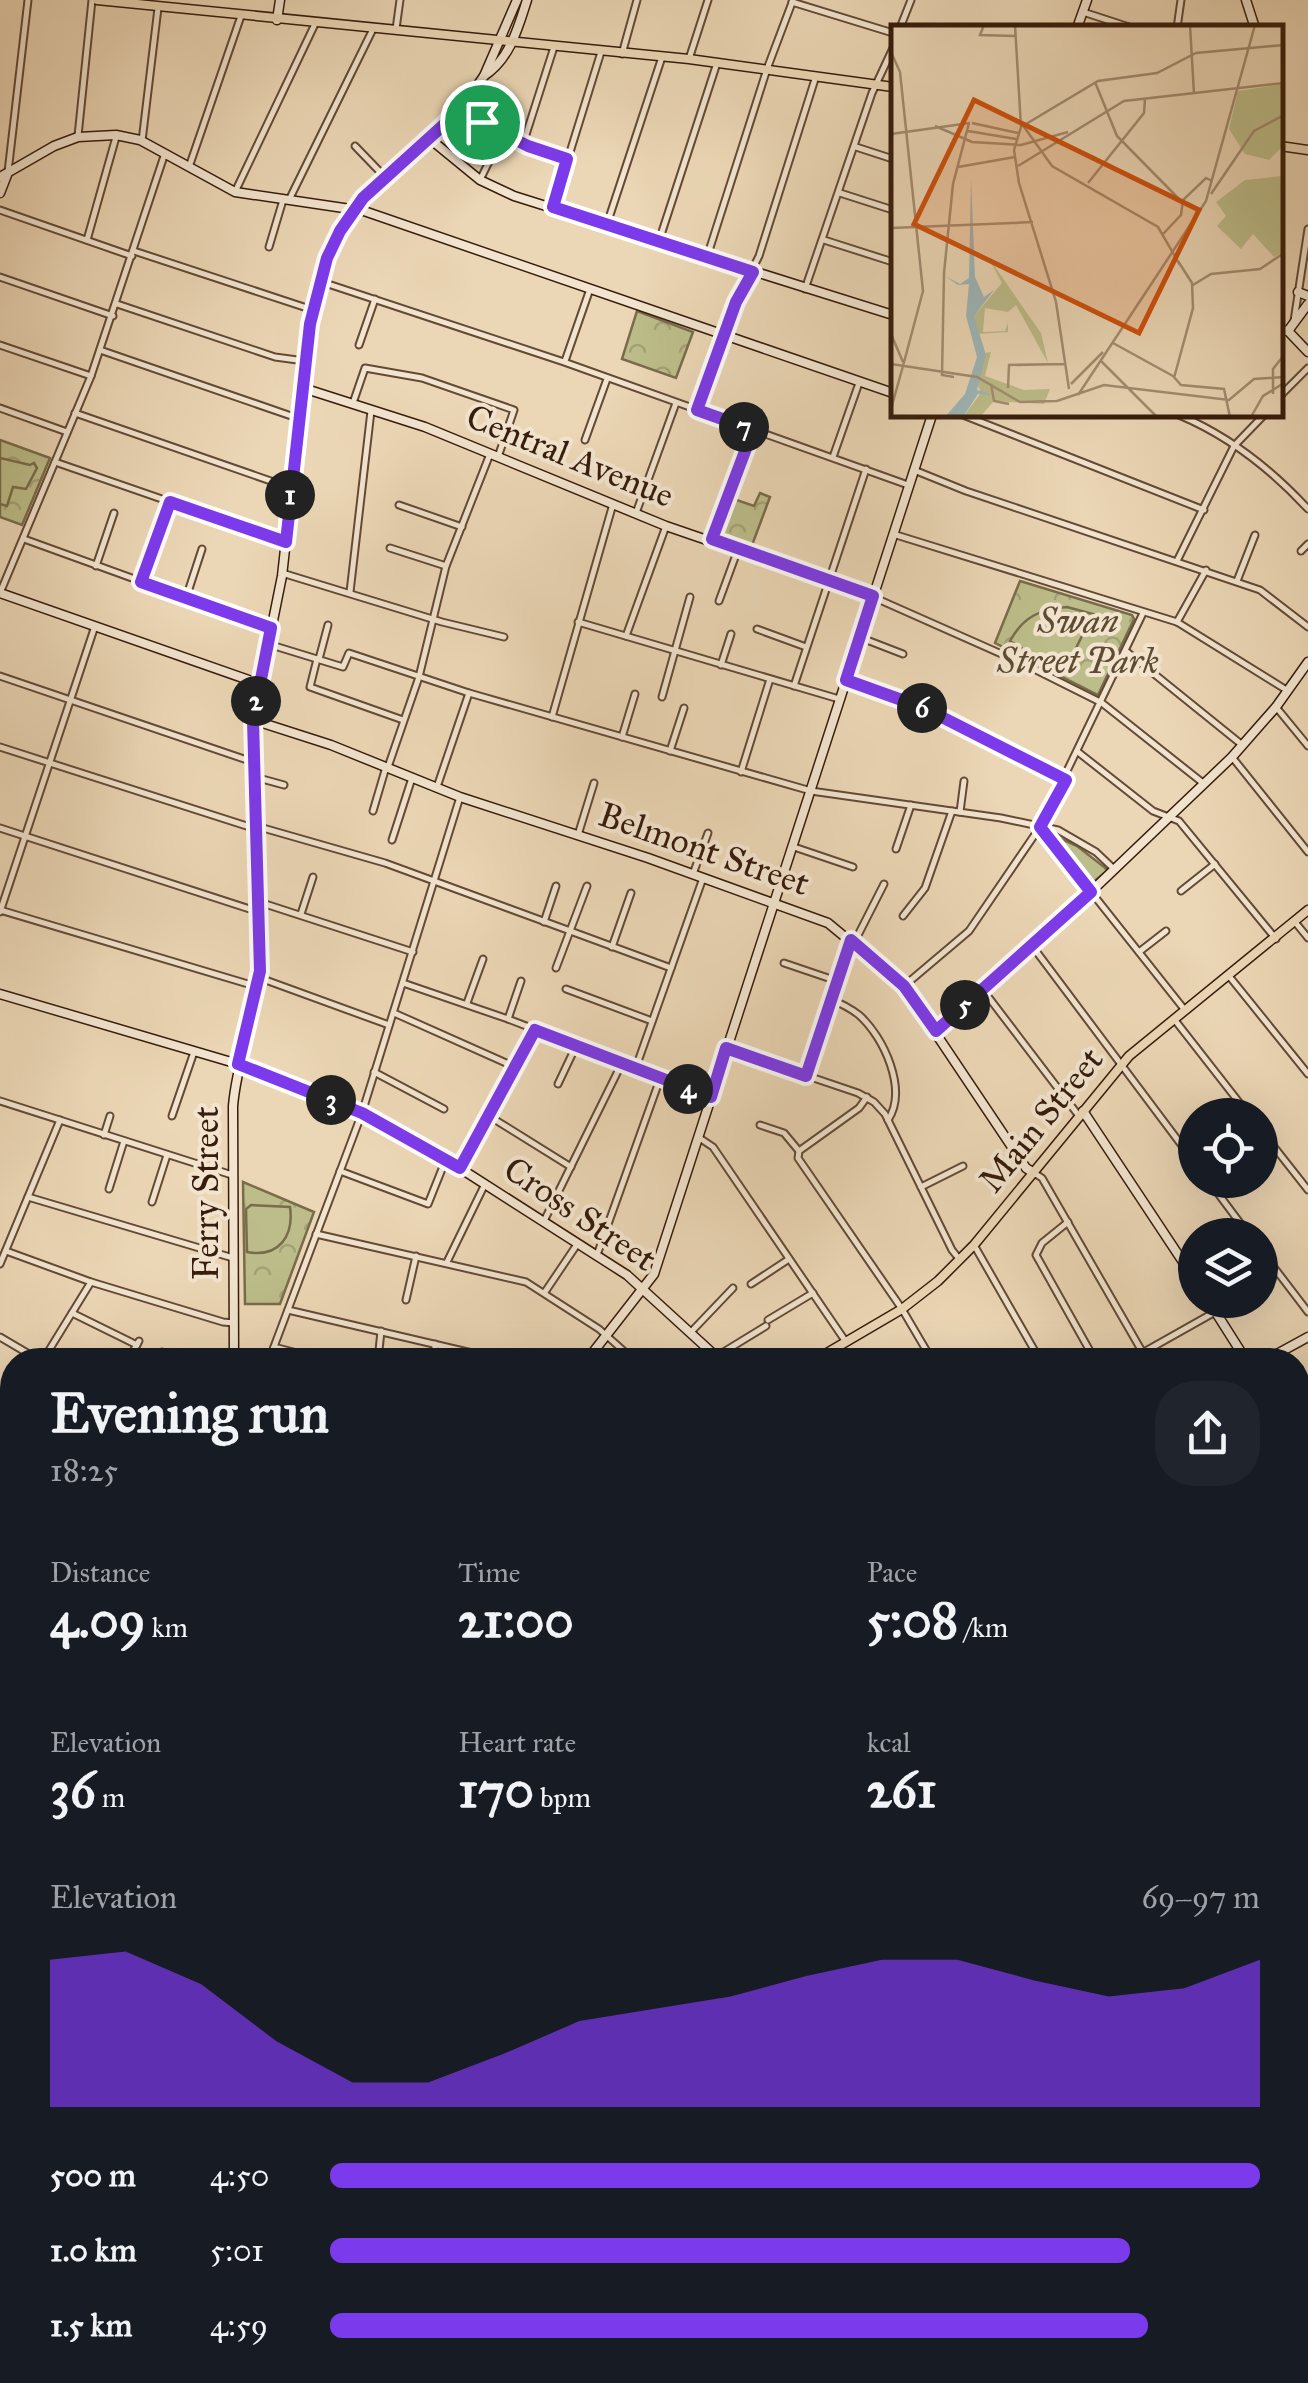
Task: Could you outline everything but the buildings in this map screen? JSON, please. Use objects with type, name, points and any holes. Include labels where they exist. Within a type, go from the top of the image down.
[{"type":"main road","points":[[94,0],[767,68],[891,87]]},
{"type":"main road","points":[[1283,146],[1308,150]]},
{"type":"main road","name":"Main Street","points":[[836,1348],[902,1309],[960,1260],[1120,1065],[1308,910]]},
{"type":"street","points":[[0,193],[28,0]]},
{"type":"street","points":[[78,137],[94,0]]},
{"type":"street","points":[[276,20],[280,0]]},
{"type":"street","points":[[396,32],[400,0]]},
{"type":"street","name":"Ferry Street","points":[[234,1348],[233,1106],[238,1064],[259,983],[253,720],[282,573],[319,281],[340,231],[355,208],[384,176],[459,111],[484,76],[517,0]]},
{"type":"street","name":"Ferry Street","points":[[484,76],[502,60],[527,0]]},
{"type":"street","points":[[622,54],[637,0]]},
{"type":"street","points":[[688,60],[708,0]]},
{"type":"street","points":[[901,25],[911,0]]},
{"type":"street","points":[[1078,25],[1087,0]]},
{"type":"street","points":[[1177,25],[1181,0]]},
{"type":"street","points":[[1246,0],[1254,25]]},
{"type":"street","points":[[198,12],[199,1]]},
{"type":"street","points":[[707,258],[792,1],[891,32]]},
{"type":"street","points":[[142,141],[158,8]]},
{"type":"street","points":[[1082,12],[1122,25]]},
{"type":"street","points":[[189,167],[241,16]]},
{"type":"street","points":[[235,192],[315,24]]},
{"type":"street","points":[[269,248],[286,200],[374,29]]},
{"type":"street","points":[[523,144],[554,47]]},
{"type":"street","points":[[553,207],[601,52]]},
{"type":"street","points":[[805,289],[891,53]]},
{"type":"street","points":[[607,224],[662,57]]},
{"type":"street","points":[[659,242],[718,63]]},
{"type":"street","points":[[697,410],[724,335],[753,272],[816,76]]},
{"type":"street","points":[[459,111],[523,144],[567,159]]},
{"type":"street","points":[[480,180],[503,133]]},
{"type":"street","points":[[3,176],[54,146],[78,137],[116,135],[142,141],[235,192],[355,208],[891,392]]},
{"type":"street","points":[[87,240],[116,135]]},
{"type":"street","points":[[430,139],[480,180],[514,196],[891,314]]},
{"type":"street","points":[[355,146],[384,176]]},
{"type":"street","points":[[856,147],[891,158]]},
{"type":"street","points":[[165,153],[91,376],[0,593],[260,684]]},
{"type":"street","points":[[840,193],[891,209]]},
{"type":"street","points":[[0,210],[313,310]]},
{"type":"street","points":[[1287,328],[1298,292],[1308,229]]},
{"type":"street","points":[[824,240],[891,261]]},
{"type":"street","points":[[0,277],[112,316]]},
{"type":"street","points":[[319,281],[564,362],[908,485]]},
{"type":"street","points":[[564,362],[590,289]]},
{"type":"street","points":[[1298,292],[1308,296]]},
{"type":"street","points":[[359,346],[375,298]]},
{"type":"street","points":[[116,304],[275,356],[306,361]]},
{"type":"street","points":[[1287,328],[1308,304]]},
{"type":"street","points":[[1287,328],[1308,352]]},
{"type":"street","points":[[0,344],[91,376]]},
{"type":"street","points":[[100,350],[300,419]]},
{"type":"street","points":[[353,404],[365,368],[421,378],[514,410],[446,566],[419,677],[373,811]]},
{"type":"street","points":[[1283,393],[1308,368]]},
{"type":"street","points":[[585,440],[608,379]]},
{"type":"street","points":[[834,456],[858,384]]},
{"type":"street","name":"Central Avenue","points":[[303,388],[426,427],[666,526],[873,596]]},
{"type":"street","points":[[636,513],[676,402]]},
{"type":"street","points":[[0,408],[68,432]]},
{"type":"street","points":[[350,592],[372,410]]},
{"type":"street","points":[[75,413],[291,488]]},
{"type":"street","points":[[596,1348],[654,1274],[931,418]]},
{"type":"street","points":[[972,418],[1204,510]]},
{"type":"street","points":[[1186,418],[1205,426],[1274,473],[1308,509]]},
{"type":"street","points":[[1177,561],[1234,446],[1261,418]]},
{"type":"street","points":[[712,539],[753,430]]},
{"type":"street","points":[[55,462],[286,542]]},
{"type":"street","points":[[794,686],[866,469]]},
{"type":"street","points":[[914,470],[1237,581],[1281,603],[1308,627]]},
{"type":"street","points":[[141,582],[170,502]]},
{"type":"street","points":[[552,717],[612,504]]},
{"type":"street","points":[[399,506],[462,527]]},
{"type":"street","points":[[96,566],[114,514]]},
{"type":"street","points":[[626,636],[666,526]]},
{"type":"street","points":[[894,534],[1177,622],[1288,691]]},
{"type":"street","points":[[1237,581],[1256,535]]},
{"type":"street","points":[[24,539],[271,628]]},
{"type":"street","points":[[1301,551],[1308,544]]},
{"type":"street","points":[[390,548],[446,566]]},
{"type":"street","points":[[718,602],[738,549]]},
{"type":"street","points":[[186,598],[202,550]]},
{"type":"street","points":[[1177,622],[1206,570]]},
{"type":"street","points":[[282,573],[504,636]]},
{"type":"street","points":[[873,596],[1102,703],[1204,784]]},
{"type":"street","points":[[662,697],[690,597]]},
{"type":"street","points":[[904,986],[969,931],[1040,827],[1143,614]]},
{"type":"street","points":[[578,622],[840,700]]},
{"type":"street","points":[[95,626],[0,910],[259,983],[389,1025]]},
{"type":"street","points":[[328,626],[310,686],[404,720]]},
{"type":"street","points":[[757,629],[806,647]]},
{"type":"street","points":[[721,665],[731,634]]},
{"type":"street","points":[[859,638],[903,654]]},
{"type":"street","points":[[268,644],[343,666],[349,653],[469,693],[811,791],[1058,830],[1115,870]]},
{"type":"street","points":[[1126,652],[1243,746]]},
{"type":"street","points":[[936,1031],[1033,947],[1232,758],[1308,664]]},
{"type":"street","points":[[0,676],[254,762]]},
{"type":"street","points":[[741,772],[770,680]]},
{"type":"street","points":[[846,680],[924,708],[1066,780]]},
{"type":"street","points":[[437,788],[469,693]]},
{"type":"street","points":[[622,738],[635,694]]},
{"type":"street","points":[[1276,707],[1308,746]]},
{"type":"street","points":[[670,751],[684,708]]},
{"type":"street","name":"Belmont Street","points":[[253,720],[331,744],[460,797],[819,918],[904,986],[1026,1168],[1034,1174]]},
{"type":"street","points":[[0,746],[256,828],[306,838],[671,968]]},
{"type":"street","points":[[1078,752],[1153,811],[1179,820],[1276,939]]},
{"type":"street","points":[[1232,758],[1308,852]]},
{"type":"street","points":[[254,777],[284,785]]},
{"type":"street","points":[[392,840],[412,778]]},
{"type":"street","points":[[578,835],[594,782]]},
{"type":"street","points":[[960,812],[964,782]]},
{"type":"street","points":[[278,1348],[274,1347],[362,1113],[460,797]]},
{"type":"street","points":[[896,850],[911,805]]},
{"type":"street","points":[[903,916],[925,888],[952,811]]},
{"type":"street","points":[[1040,827],[1184,1010]]},
{"type":"street","points":[[0,828],[260,907],[301,914],[413,952]]},
{"type":"street","points":[[635,1070],[671,968],[708,833]]},
{"type":"street","points":[[793,846],[852,867]]},
{"type":"street","points":[[1181,891],[1215,864]]},
{"type":"street","points":[[301,914],[313,876]]},
{"type":"street","points":[[806,1076],[836,980],[884,884]]},
{"type":"street","points":[[544,922],[556,886]]},
{"type":"street","points":[[556,968],[588,886]]},
{"type":"street","points":[[612,947],[631,893]]},
{"type":"street","points":[[1295,922],[1308,938]]},
{"type":"street","points":[[1139,952],[1166,931]]},
{"type":"street","points":[[1033,947],[1178,1142]]},
{"type":"street","points":[[466,1004],[483,959]]},
{"type":"street","points":[[784,964],[836,980]]},
{"type":"street","points":[[1229,976],[1308,1074]]},
{"type":"street","points":[[508,1019],[522,980]]},
{"type":"street","points":[[402,983],[711,1097]]},
{"type":"street","points":[[566,989],[652,1022]]},
{"type":"street","points":[[982,990],[1081,1114],[1178,1255]]},
{"type":"street","name":"Cross Street","points":[[0,994],[238,1064],[362,1113],[460,1168],[597,1255],[645,1289],[708,1348]]},
{"type":"street","points":[[830,999],[850,1008],[867,1024],[889,1065],[896,1096],[888,1120]]},
{"type":"street","points":[[393,1013],[515,1067]]},
{"type":"street","points":[[1174,1019],[1236,1098]]},
{"type":"street","points":[[460,1168],[535,1030]]},
{"type":"street","points":[[558,1084],[576,1046]]},
{"type":"street","points":[[726,1048],[867,1097],[880,1108],[960,1260]]},
{"type":"street","points":[[172,1116],[194,1052]]},
{"type":"street","points":[[544,1221],[621,1065]]},
{"type":"street","points":[[374,1072],[444,1108]]},
{"type":"street","points":[[597,1255],[660,1080]]},
{"type":"street","points":[[799,1151],[859,1108],[867,1097]]},
{"type":"street","points":[[0,1101],[232,1175]]},
{"type":"street","points":[[104,1134],[110,1116]]},
{"type":"street","points":[[488,1116],[571,1166]]},
{"type":"street","points":[[0,1264],[60,1120]]},
{"type":"street","points":[[760,1125],[784,1132],[799,1151],[800,1163],[925,1348]]},
{"type":"street","points":[[698,1137],[712,1146],[846,1342]]},
{"type":"street","points":[[109,1188],[124,1141]]},
{"type":"street","points":[[1278,1152],[1308,1190]]},
{"type":"street","points":[[152,1202],[167,1155]]},
{"type":"street","points":[[340,1171],[428,1204],[446,1160]]},
{"type":"street","points":[[921,1188],[964,1166]]},
{"type":"street","points":[[1034,1174],[1042,1178],[1140,1348]]},
{"type":"street","points":[[446,1263],[486,1184]]},
{"type":"street","points":[[28,1196],[233,1258]]},
{"type":"street","points":[[1222,1198],[1237,1218]]},
{"type":"street","points":[[1068,1222],[1042,1243],[1036,1255],[1088,1348]]},
{"type":"street","points":[[316,1234],[522,1280],[607,1334],[622,1348]]},
{"type":"street","points":[[545,1292],[578,1243]]},
{"type":"street","points":[[974,1246],[1033,1348]]},
{"type":"street","points":[[6,1251],[91,1282],[234,1323]]},
{"type":"street","points":[[406,1300],[416,1256]]},
{"type":"street","points":[[751,1284],[790,1259]]},
{"type":"street","points":[[1278,1273],[1308,1312]]},
{"type":"street","points":[[49,1348],[91,1282]]},
{"type":"street","points":[[691,1332],[732,1288]]},
{"type":"street","points":[[732,1348],[813,1293]]},
{"type":"street","points":[[288,1310],[452,1348]]},
{"type":"street","points":[[72,1313],[138,1343],[135,1348]]},
{"type":"street","points":[[1159,1348],[1206,1318]]},
{"type":"street","points":[[1219,1318],[1238,1348]]},
{"type":"street","points":[[379,1348],[380,1332]]},
{"type":"street","points":[[435,1344],[435,1348]]},
{"type":"green space","points":[[637,311],[693,332],[676,378],[622,359]]},
{"type":"green space","points":[[0,440],[50,458],[22,525],[0,517]]},
{"type":"green space","points":[[0,458],[34,463],[37,468],[26,489],[13,487],[7,506],[0,504]]},
{"type":"green space","points":[[760,493],[770,497],[751,548],[718,536],[731,498],[754,506]]},
{"type":"green space","name":"Swan Street Park","points":[[1020,581],[1132,615],[1134,619],[1098,695],[995,643]]},
{"type":"green space","points":[[1067,607],[1093,614],[1065,670],[1060,672],[1010,641],[1033,616]]},
{"type":"green space","points":[[1055,836],[1077,846],[1108,870],[1091,884]]},
{"type":"green space","points":[[243,1182],[314,1212],[280,1304],[245,1304]]},
{"type":"green space","points":[[251,1205],[290,1207],[287,1236],[268,1252],[247,1252],[246,1209]]},
{"type":"route","points":[[459,111],[482,122],[528,146],[567,159],[553,207],[753,272],[736,302],[697,410],[753,430],[712,539],[873,596],[846,680],[924,708],[1066,780],[1040,827],[1091,892],[936,1031],[904,986],[851,940],[806,1076],[726,1048],[711,1097],[535,1030],[460,1168],[362,1113],[238,1064],[260,971],[253,720],[271,628],[141,582],[170,502],[286,542],[310,324],[319,281],[335,240],[355,208],[386,174],[459,111]]}]
